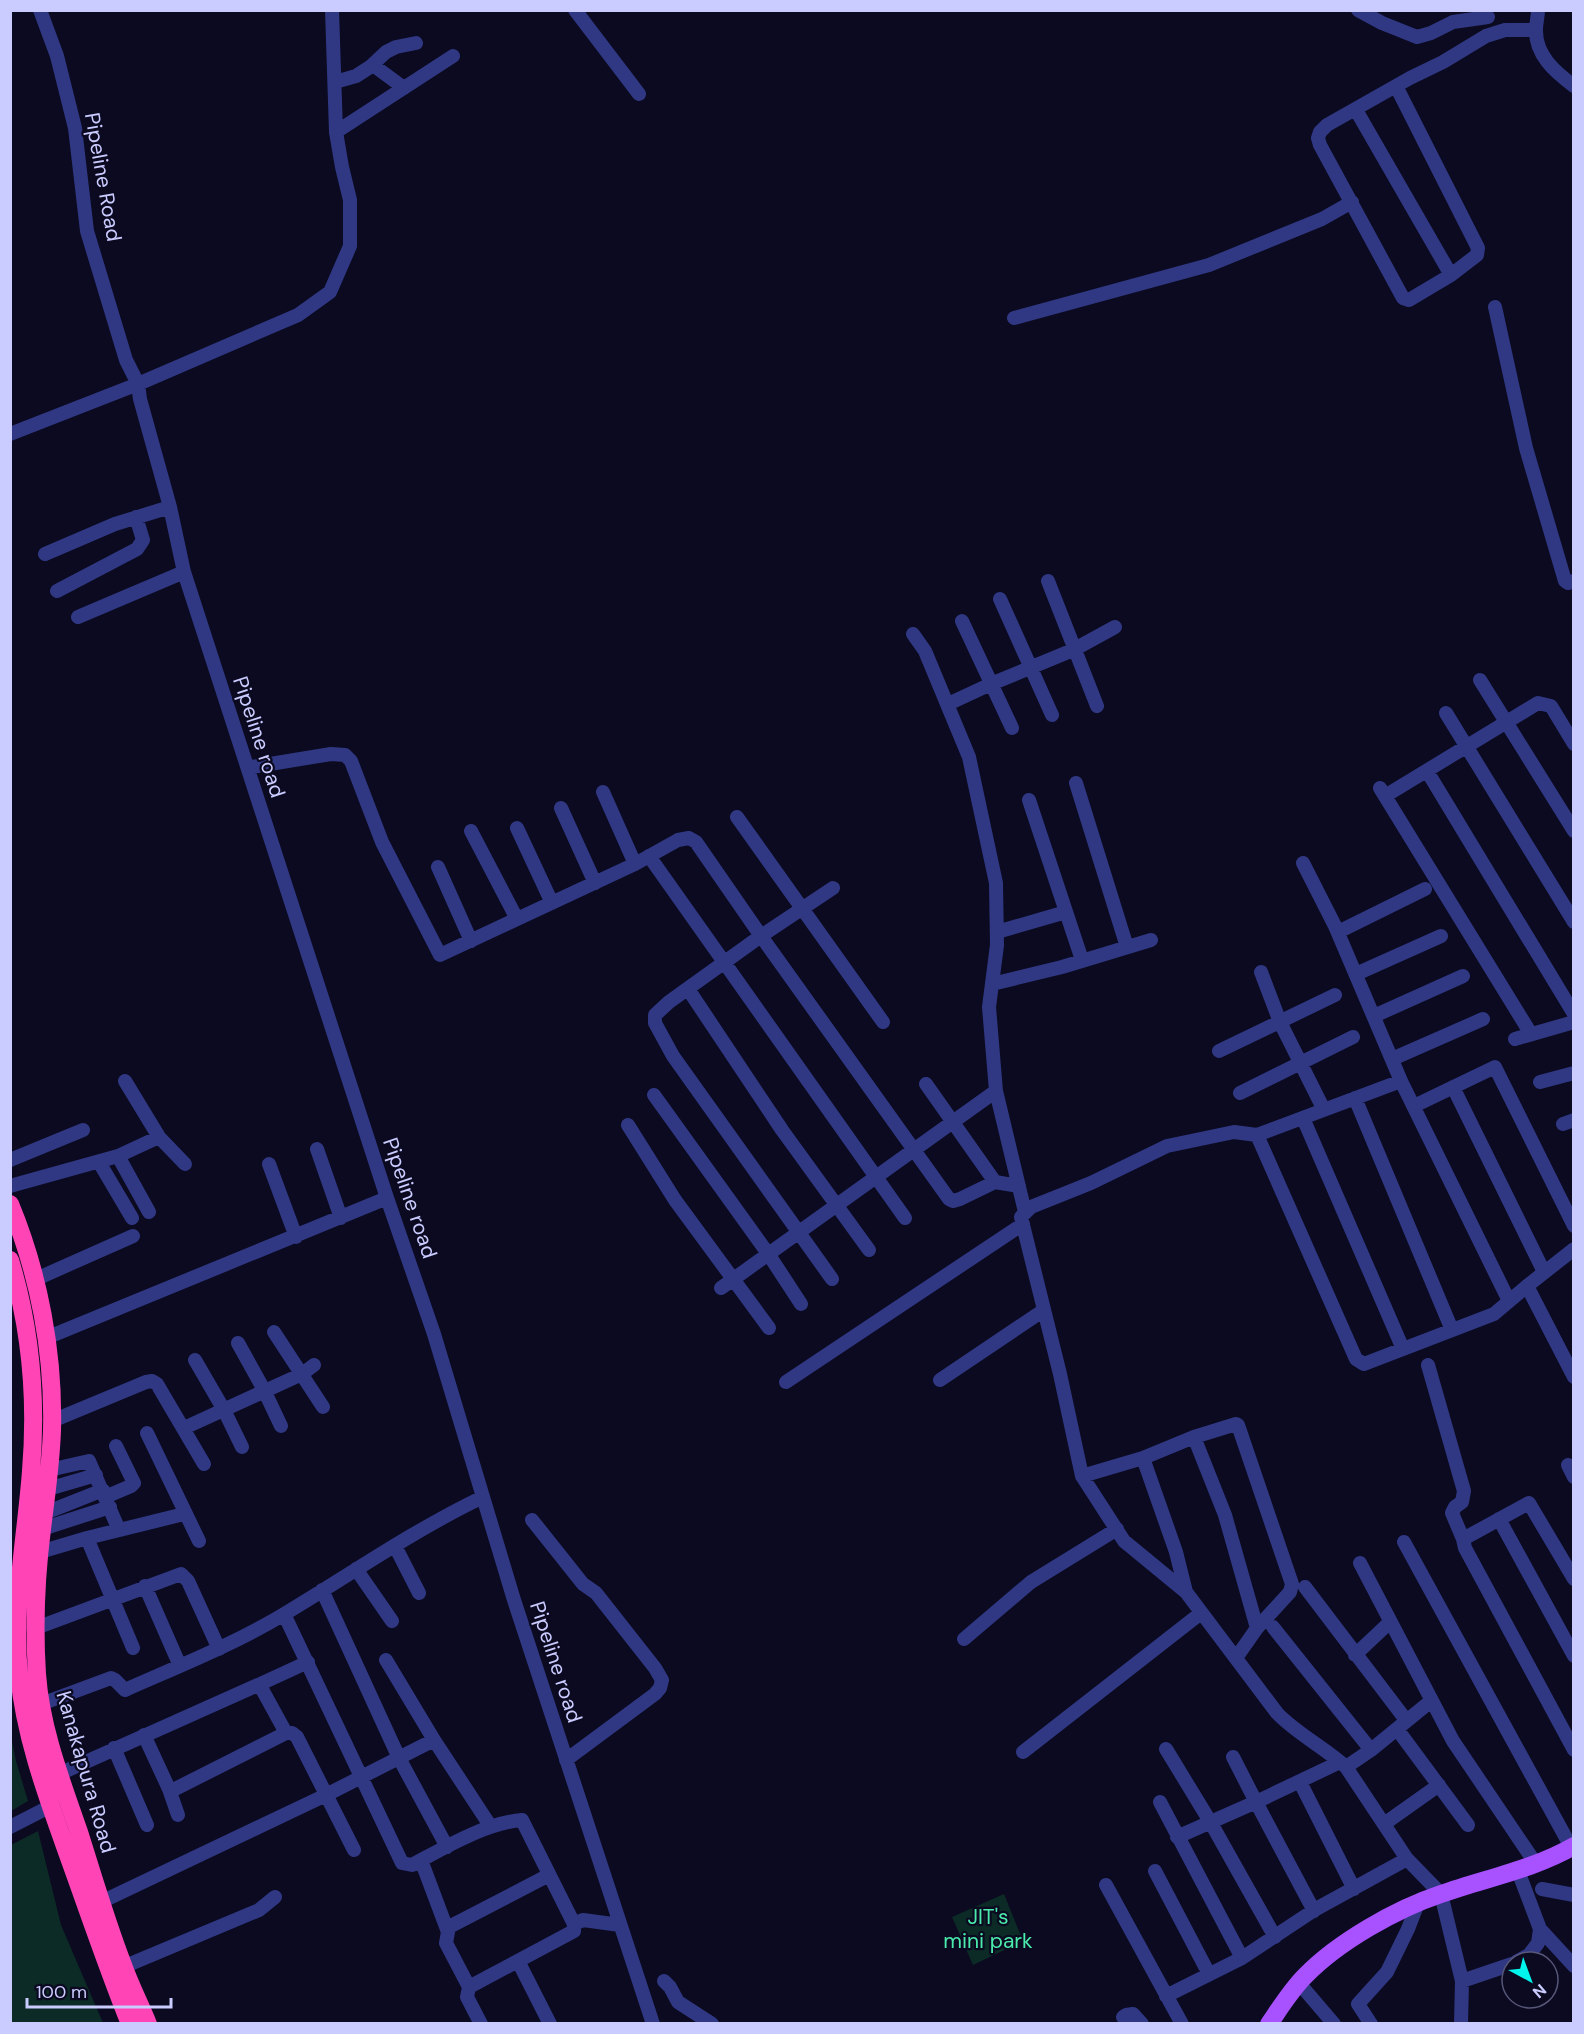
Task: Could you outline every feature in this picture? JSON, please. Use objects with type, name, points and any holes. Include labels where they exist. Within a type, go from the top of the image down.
[{"type":"highway","name":"Kanakapura Road","points":[[10,1204],[36,1279],[46,1338],[52,1421],[50,1470],[40,1552],[18,1631],[19,1675],[26,1723],[51,1806],[109,1972],[130,2024]]},
{"type":"highway","name":"Kanakapura Road","points":[[10,1260],[19,1287],[33,1386],[34,1430],[29,1590],[36,1628],[41,1704],[59,1774],[101,1902],[123,1967],[148,2024]]},
{"type":"main road","points":[[1269,2024],[1299,1983],[1325,1958],[1357,1935],[1418,1903],[1518,1871],[1572,1846]]},
{"type":"street","name":"Pipeline Road","points":[[40,10],[57,56],[75,128],[87,231],[126,360],[138,384]]},
{"type":"street","points":[[10,434],[138,384],[298,315],[330,292],[350,246],[350,200],[336,132],[332,10]]},
{"type":"street","points":[[575,10],[639,94]]},
{"type":"street","points":[[1358,10],[1382,23],[1417,37],[1453,22],[1484,14],[1498,21],[1505,30]]},
{"type":"street","points":[[1538,10],[1537,45],[1553,69],[1574,86]]},
{"type":"street","points":[[1396,86],[1478,248],[1477,255],[1451,275],[1409,300],[1403,298],[1320,145],[1318,138],[1320,132],[1327,125],[1396,86],[1443,62],[1485,36],[1505,30],[1536,30]]},
{"type":"street","points":[[335,82],[356,76],[373,65],[386,52],[396,47],[416,43]]},
{"type":"street","points":[[336,132],[453,56]]},
{"type":"street","points":[[373,65],[404,88]]},
{"type":"street","points":[[1356,110],[1451,275]]},
{"type":"street","points":[[1014,318],[1209,265],[1322,219],[1352,202]]},
{"type":"street","points":[[1495,307],[1526,448],[1565,581],[1574,582]]},
{"type":"street","name":"Pipeline road","points":[[138,384],[140,399],[170,507],[184,572],[387,1198],[437,1342],[514,1600],[653,2024]]},
{"type":"street","points":[[45,554],[136,517],[170,507]]},
{"type":"street","points":[[57,591],[137,549],[143,540],[136,517]]},
{"type":"street","points":[[78,617],[184,572]]},
{"type":"street","points":[[1048,581],[1073,650],[1097,706]]},
{"type":"street","points":[[1000,599],[1052,715]]},
{"type":"street","points":[[962,621],[1012,728]]},
{"type":"street","points":[[948,704],[1073,650],[1114,627]]},
{"type":"street","points":[[913,634],[925,651],[969,757],[996,883],[997,932],[989,1007],[996,1091],[1082,1476],[1124,1541],[1186,1592],[1290,1727],[1304,1734],[1343,1764],[1407,1859],[1442,1894],[1462,1981],[1461,2023]]},
{"type":"street","points":[[1480,680],[1574,831]]},
{"type":"street","points":[[1532,1034],[1383,792],[1427,771],[1538,703],[1551,706],[1574,744]]},
{"type":"street","points":[[1446,713],[1574,922]]},
{"type":"street","points":[[247,766],[331,754],[345,755],[351,761],[382,842],[440,955],[635,864],[678,840],[688,838],[696,842],[949,1198],[953,1201],[960,1199],[995,1182],[1019,1186]]},
{"type":"street","points":[[1427,771],[1574,1014]]},
{"type":"street","points":[[1076,783],[1127,947]]},
{"type":"street","points":[[603,792],[635,864]]},
{"type":"street","points":[[1029,800],[1082,960]]},
{"type":"street","points":[[561,808],[595,883]]},
{"type":"street","points":[[737,817],[883,1022]]},
{"type":"street","points":[[517,828],[552,903]]},
{"type":"street","points":[[471,831],[517,919]]},
{"type":"street","points":[[649,856],[905,1218]]},
{"type":"street","points":[[1303,863],[1338,932],[1401,1081],[1509,1301]]},
{"type":"street","points":[[438,867],[471,941]]},
{"type":"street","points":[[832,888],[669,1002],[655,1015],[655,1023],[673,1056],[832,1279]]},
{"type":"street","points":[[1338,932],[1425,889]]},
{"type":"street","points":[[997,932],[1066,912]]},
{"type":"street","points":[[1356,974],[1441,936]]},
{"type":"street","points":[[992,984],[1151,940]]},
{"type":"street","points":[[1261,972],[1280,1022],[1324,1110]]},
{"type":"street","points":[[1374,1016],[1463,976]]},
{"type":"street","points":[[688,989],[782,1130],[869,1250]]},
{"type":"street","points":[[1219,1051],[1335,994]]},
{"type":"street","points":[[1392,1059],[1483,1019]]},
{"type":"street","points":[[1515,1039],[1574,1022]]},
{"type":"street","points":[[1240,1093],[1353,1037]]},
{"type":"street","points":[[1414,1106],[1495,1067],[1574,1226]]},
{"type":"street","points":[[1540,1082],[1574,1073]]},
{"type":"street","points":[[125,1081],[159,1137],[185,1164]]},
{"type":"street","points":[[786,1382],[1024,1218],[1031,1207],[1091,1183],[1167,1146],[1234,1132],[1257,1135],[1401,1081]]},
{"type":"street","points":[[926,1084],[995,1182]]},
{"type":"street","points":[[1453,1087],[1544,1272]]},
{"type":"street","points":[[727,1284],[996,1091]]},
{"type":"street","points":[[654,1095],[769,1255],[801,1305]]},
{"type":"street","points":[[1355,1098],[1452,1330]]},
{"type":"street","points":[[1303,1118],[1403,1349]]},
{"type":"street","points":[[628,1125],[727,1284],[770,1328]]},
{"type":"street","points":[[10,1160],[83,1130]]},
{"type":"street","points":[[1257,1135],[1356,1359],[1364,1364],[1494,1314],[1574,1249]]},
{"type":"street","points":[[10,1186],[118,1156],[159,1137]]},
{"type":"street","points":[[317,1149],[341,1218]]},
{"type":"street","points":[[118,1156],[149,1212]]},
{"type":"street","points":[[99,1162],[132,1218]]},
{"type":"street","points":[[269,1164],[296,1237]]},
{"type":"street","points":[[46,1338],[387,1198]]},
{"type":"street","points":[[36,1279],[133,1236]]},
{"type":"street","points":[[1527,1286],[1574,1377]]},
{"type":"street","points":[[940,1380],[1044,1310]]},
{"type":"street","points":[[274,1332],[323,1407]]},
{"type":"street","points":[[238,1343],[281,1426]]},
{"type":"street","points":[[195,1360],[242,1447]]},
{"type":"street","points":[[183,1428],[302,1374],[314,1365]]},
{"type":"street","points":[[1428,1365],[1464,1491],[1462,1502],[1455,1507],[1452,1513],[1463,1539],[1464,1548],[1573,1750]]},
{"type":"street","points":[[52,1421],[146,1382],[152,1382],[157,1384],[204,1464]]},
{"type":"street","points":[[1082,1476],[1143,1458],[1194,1437],[1238,1425],[1292,1584],[1290,1592],[1257,1628],[1236,1658]]},
{"type":"street","points":[[147,1433],[184,1514],[199,1541]]},
{"type":"street","points":[[1194,1437],[1225,1515],[1257,1628]]},
{"type":"street","points":[[44,1521],[106,1498],[135,1483],[116,1446]]},
{"type":"street","points":[[1143,1458],[1176,1552],[1186,1592]]},
{"type":"street","points":[[50,1470],[89,1461],[119,1530]]},
{"type":"street","points":[[48,1489],[96,1475]]},
{"type":"street","points":[[41,1704],[111,1678],[125,1690],[219,1649],[284,1614],[395,1546],[483,1497]]},
{"type":"street","points":[[1463,1539],[1526,1503],[1531,1504],[1574,1579]]},
{"type":"street","points":[[40,1552],[184,1514]]},
{"type":"street","points":[[532,1520],[583,1584],[596,1593],[656,1668],[662,1680],[655,1694],[566,1760]]},
{"type":"street","points":[[1499,1520],[1574,1656]]},
{"type":"street","points":[[964,1639],[1031,1582],[1117,1529]]},
{"type":"street","points":[[87,1538],[133,1648]]},
{"type":"street","points":[[1404,1542],[1572,1846]]},
{"type":"street","points":[[395,1546],[419,1593]]},
{"type":"street","points":[[1360,1563],[1453,1741],[1536,1864]]},
{"type":"street","points":[[356,1569],[392,1621]]},
{"type":"street","points":[[36,1628],[181,1574],[219,1649]]},
{"type":"street","points":[[145,1586],[180,1666]]},
{"type":"street","points":[[1305,1587],[1356,1655],[1438,1785],[1468,1825]]},
{"type":"street","points":[[322,1590],[399,1758],[447,1846]]},
{"type":"street","points":[[1023,1752],[1201,1613]]},
{"type":"street","points":[[284,1614],[402,1863],[412,1865],[447,1846],[491,1827],[522,1820],[574,1923],[574,1931],[469,1987]]},
{"type":"street","points":[[1356,1655],[1390,1622]]},
{"type":"street","points":[[1273,1627],[1371,1750]]},
{"type":"street","points":[[386,1660],[434,1740],[491,1827]]},
{"type":"street","points":[[59,1774],[308,1662]]},
{"type":"street","points":[[258,1684],[286,1733]]},
{"type":"street","points":[[1177,1837],[1371,1750],[1431,1701]]},
{"type":"street","points":[[169,1790],[292,1732],[297,1737],[354,1850]]},
{"type":"street","points":[[144,1735],[178,1815]]},
{"type":"street","points":[[101,1902],[326,1795],[434,1740]]},
{"type":"street","points":[[114,1748],[147,1825]]},
{"type":"street","points":[[1166,1749],[1211,1823],[1275,1937]]},
{"type":"street","points":[[1233,1757],[1314,1911]]},
{"type":"street","points":[[1299,1782],[1353,1888]]},
{"type":"street","points":[[1384,1824],[1438,1785]]},
{"type":"street","points":[[1160,1802],[1242,1958]]},
{"type":"street","points":[[10,1827],[51,1806]]},
{"type":"street","points":[[1166,1996],[1242,1958],[1314,1911],[1407,1859]]},
{"type":"street","points":[[421,1860],[447,1928],[446,1943],[469,1987],[467,1997],[481,2024]]},
{"type":"street","points":[[1155,1871],[1209,1974]]},
{"type":"street","points":[[1518,1871],[1540,1929],[1574,1966]]},
{"type":"street","points":[[447,1928],[549,1875]]},
{"type":"street","points":[[1106,1885],[1182,2024]]},
{"type":"street","points":[[1542,1889],[1574,1895]]},
{"type":"street","points":[[123,1967],[258,1910],[274,1897]]},
{"type":"street","points":[[1371,2024],[1358,2004],[1387,1971],[1418,1903]]},
{"type":"street","points":[[574,1923],[583,1920],[620,1925]]},
{"type":"street","points":[[1533,1950],[1538,1943],[1540,1929]]},
{"type":"street","points":[[518,1961],[550,2024]]},
{"type":"street","points":[[1462,1981],[1500,1968]]},
{"type":"street","points":[[664,1981],[678,2002],[712,2024]]},
{"type":"street","points":[[1299,1983],[1334,2024]]},
{"type":"street","points":[[1123,2017],[1133,2014],[1143,2024]]},
{"type":"green space","points":[[10,1732],[28,1801],[11,1811]]},
{"type":"green space","points":[[38,1831],[61,1925],[103,2023],[11,2023],[11,1845]]},
{"type":"green space","name":"JIT's mini park","points":[[1004,1894],[1023,1941],[973,1965],[952,1917]]}]
